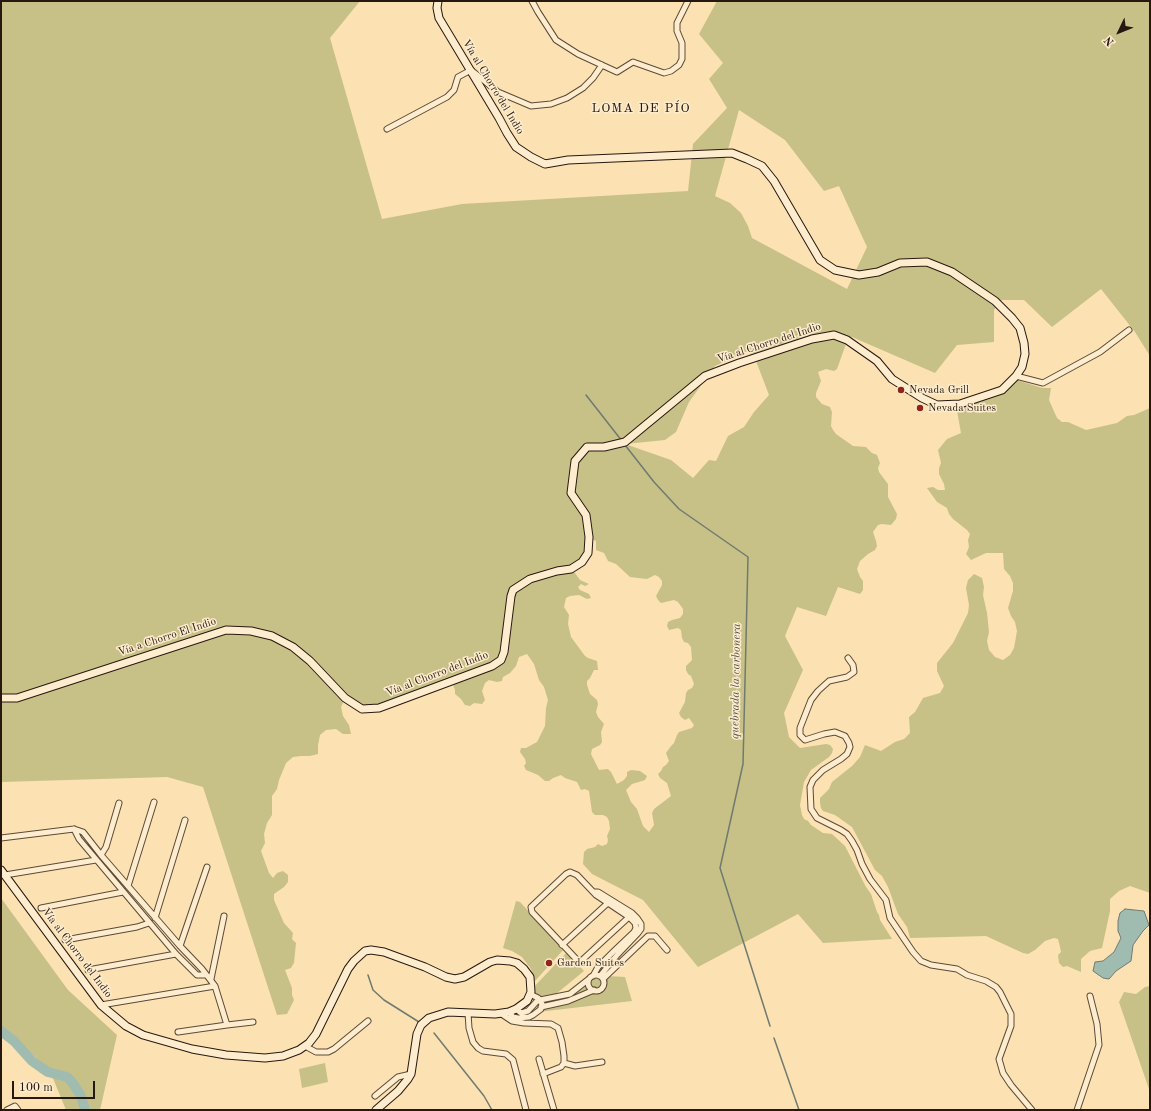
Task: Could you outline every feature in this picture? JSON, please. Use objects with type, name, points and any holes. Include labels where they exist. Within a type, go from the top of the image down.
[{"type":"street","name":"Vía al Chorro del Indio","points":[[344,698],[362,709],[379,708],[492,666],[501,660],[504,652],[513,590],[530,579],[571,569],[582,562],[588,553],[589,537],[586,515],[571,493],[575,461],[587,447],[604,447],[625,442],[705,376],[812,339],[834,335],[847,340],[876,361],[892,379],[922,398],[937,405],[960,404],[1002,390],[1016,376],[1022,367],[1025,354],[1020,328],[1012,318],[995,301],[952,272],[927,262],[900,263],[878,272],[859,275],[835,270],[820,260],[774,181],[762,166],[732,153],[568,160],[545,164],[516,147],[506,133],[499,118],[439,18],[437,8],[438,1]]},
{"type":"street","points":[[532,1],[556,40],[578,54],[617,72],[633,62],[664,72],[671,71],[679,65],[682,59],[682,43],[677,31],[677,23],[688,1]]},
{"type":"street","points":[[387,129],[447,97],[454,90],[458,77],[471,70],[498,92],[531,106],[551,104],[567,98],[583,88],[593,78],[602,64]]},
{"type":"street","points":[[1016,376],[1043,383],[1100,352],[1129,330]]},
{"type":"street","name":"Vía a Chorro El Indio","points":[[1,698],[16,698],[226,630],[251,631],[272,636],[292,647],[310,661],[344,698]]},
{"type":"street","points":[[848,658],[853,665],[854,672],[849,677],[829,681],[818,691],[811,700],[800,728],[800,735],[805,740],[835,732],[845,736],[850,747],[847,754],[842,759],[823,770],[813,780],[810,787],[811,809],[817,818],[841,830],[849,837],[854,844],[862,864],[872,882],[886,900],[890,918],[913,952],[921,961],[931,965],[957,969],[967,975],[986,981],[996,987],[1000,992],[1008,1005],[1011,1014],[1011,1026],[999,1059],[1003,1073],[1032,1110]]},
{"type":"street","points":[[128,886],[154,802]]},
{"type":"street","points":[[101,855],[106,846],[119,803]]},
{"type":"street","points":[[155,918],[186,820]]},
{"type":"street","points":[[74,830],[75,834],[96,860],[176,954],[197,975],[206,975]]},
{"type":"street","points":[[1,838],[74,830],[83,832],[155,918],[211,979],[215,986],[228,1024]]},
{"type":"street","points":[[3,873],[96,860]]},
{"type":"street","points":[[180,946],[207,867]]},
{"type":"street","points":[[516,1009],[521,1013],[528,1011],[540,1000],[570,994],[591,977],[598,967],[616,953],[641,929],[641,924],[637,918],[609,901],[598,892],[594,892],[577,875],[570,872],[566,874],[531,907],[532,912],[578,962],[580,962],[630,915]]},
{"type":"street","name":"Vía al Chorro del Indio","points":[[3,873],[101,1005],[126,1026],[144,1035],[192,1048],[226,1055],[266,1058],[292,1053],[305,1046],[316,1034],[341,982],[354,961],[361,954],[371,950],[384,952],[425,967],[446,977],[455,979],[464,976],[490,962],[497,960],[510,961],[517,963],[530,977],[530,994]]},
{"type":"street","points":[[41,908],[123,892]]},
{"type":"street","points":[[562,945],[609,901]]},
{"type":"street","points":[[211,979],[224,916]]},
{"type":"street","points":[[65,940],[137,927],[149,923]]},
{"type":"street","points":[[591,977],[601,978],[648,936],[655,936],[667,950]]},
{"type":"street","points":[[509,1012],[518,1018],[529,1017],[541,1007],[568,1001],[594,990],[599,990],[603,986],[601,978],[616,953]]},
{"type":"street","points":[[88,970],[103,969],[176,954]]},
{"type":"street","points":[[591,977],[589,986],[594,990]]},
{"type":"street","points":[[101,1005],[215,986]]},
{"type":"street","points":[[376,1110],[398,1092],[411,1074],[417,1034],[422,1024],[429,1018],[437,1014],[448,1012],[509,1012],[527,1001],[530,994],[540,1000],[542,1004],[541,1007]]},
{"type":"street","points":[[1077,1110],[1099,1045],[1096,1019],[1090,996]]},
{"type":"street","points":[[468,1013],[473,1042],[478,1048],[483,1051],[506,1054],[513,1060],[526,1110]]},
{"type":"street","points":[[500,1013],[512,1021],[551,1024],[556,1026],[559,1030],[564,1062],[561,1067],[543,1074]]},
{"type":"street","points":[[305,1046],[316,1052],[328,1052],[368,1021]]},
{"type":"street","points":[[178,1032],[228,1024],[253,1022]]},
{"type":"street","points":[[539,1058],[554,1110]]},
{"type":"street","points":[[564,1062],[575,1066],[602,1062]]},
{"type":"street","points":[[375,1096],[398,1077],[411,1074]]},
{"type":"street","points":[[7,1110],[15,1106],[18,1110]]},
{"type":"shaded area","points":[[1,1],[360,1],[330,38],[382,219],[462,204],[688,191],[693,144],[727,108],[709,79],[723,63],[699,34],[717,1],[1150,1],[1150,356],[1135,332],[1101,289],[1052,327],[1024,300],[1002,300],[994,310],[994,342],[957,345],[935,373],[852,337],[847,341],[837,369],[834,371],[826,369],[818,372],[821,381],[816,397],[822,404],[830,407],[832,412],[831,426],[833,430],[836,434],[853,446],[866,447],[872,453],[877,455],[880,463],[878,468],[879,472],[888,484],[888,497],[897,514],[896,519],[891,525],[878,525],[873,532],[877,546],[875,550],[860,561],[857,569],[863,581],[863,590],[860,594],[838,587],[826,616],[797,607],[785,636],[803,670],[784,713],[789,737],[800,748],[826,744],[830,745],[833,749],[829,757],[811,770],[804,782],[800,805],[802,815],[811,825],[823,833],[832,834],[845,846],[871,894],[880,920],[892,939],[823,943],[798,914],[698,967],[643,900],[592,874],[583,864],[584,852],[587,849],[595,847],[598,844],[602,846],[607,844],[607,836],[610,829],[607,817],[603,815],[595,815],[592,812],[589,791],[585,789],[581,790],[577,782],[561,775],[549,781],[545,781],[538,775],[526,770],[524,766],[526,763],[525,759],[520,752],[521,748],[526,748],[537,742],[545,726],[548,700],[534,664],[527,654],[519,657],[516,666],[510,673],[503,677],[502,681],[497,682],[489,680],[485,683],[482,691],[485,700],[482,704],[474,703],[470,706],[465,705],[455,694],[453,685],[485,669],[379,708],[362,709],[345,698],[341,707],[343,716],[349,725],[351,734],[343,734],[336,729],[326,730],[320,735],[318,754],[293,757],[286,763],[277,789],[272,796],[272,815],[267,823],[264,834],[265,843],[261,851],[269,873],[273,878],[277,873],[283,871],[288,875],[288,882],[274,894],[274,900],[284,923],[293,933],[292,939],[296,943],[294,963],[291,968],[285,970],[292,988],[294,1000],[287,1014],[277,1015],[203,787],[167,777],[1,782]],"holes":[[[739,110],[785,140],[824,191],[839,186],[867,247],[847,289],[752,238],[741,213],[730,203],[715,196]],[[750,350],[750,360],[756,361],[769,395],[754,412],[744,427],[728,436],[716,461],[709,460],[693,478],[671,460],[625,444],[665,440],[676,432],[689,402],[715,366]],[[589,538],[596,541],[596,550],[604,553],[608,561],[616,564],[630,577],[647,579],[655,575],[659,577],[662,581],[662,585],[656,596],[658,600],[661,603],[674,600],[678,602],[683,609],[683,614],[680,618],[668,622],[667,626],[669,630],[678,628],[681,630],[684,642],[688,643],[691,647],[692,660],[686,666],[686,670],[691,676],[694,684],[686,693],[685,702],[679,713],[685,720],[689,718],[694,725],[692,728],[679,732],[674,743],[666,753],[669,761],[658,774],[660,778],[667,783],[671,796],[654,809],[652,813],[654,825],[649,832],[643,826],[637,809],[631,802],[626,790],[632,784],[645,780],[647,776],[640,771],[631,770],[627,772],[627,776],[624,780],[617,784],[608,769],[599,770],[591,754],[592,749],[600,745],[602,742],[601,732],[604,724],[596,712],[598,704],[597,700],[590,694],[587,685],[587,681],[594,670],[598,670],[597,661],[585,656],[571,637],[568,624],[569,615],[564,607],[566,598],[570,596],[579,595],[587,599],[591,598],[589,594],[580,590],[578,587],[581,584],[585,586],[589,584],[580,580],[572,569],[588,553]]]},
{"type":"shaded area","points":[[1014,379],[1042,388],[1051,388],[1049,400],[1057,418],[1062,422],[1068,422],[1086,430],[1117,423],[1127,416],[1134,415],[1150,408],[1150,893],[1130,886],[1119,891],[1110,899],[1110,911],[1102,948],[1090,951],[1081,959],[1081,972],[1067,966],[1063,967],[1059,963],[1058,955],[1061,952],[1060,947],[1058,939],[1054,938],[1045,941],[1028,954],[986,936],[910,938],[907,927],[898,914],[888,887],[882,876],[875,870],[852,827],[835,815],[823,811],[820,803],[820,798],[829,789],[832,782],[852,766],[860,757],[865,745],[881,751],[895,742],[904,739],[910,733],[909,717],[915,712],[923,698],[940,693],[944,686],[937,671],[937,663],[953,643],[968,613],[969,605],[966,588],[968,580],[974,574],[982,578],[984,587],[983,595],[987,613],[989,632],[987,641],[989,650],[995,657],[1003,660],[1010,655],[1014,648],[1017,631],[1015,622],[1008,608],[1013,591],[1013,583],[1010,576],[1004,569],[1003,553],[986,553],[971,560],[966,554],[969,547],[968,540],[970,534],[953,519],[947,508],[937,502],[927,488],[933,487],[938,490],[945,490],[939,474],[941,463],[938,450],[947,439],[961,433],[957,411],[960,404],[1002,390]]},
{"type":"shaded area","points":[[1,898],[68,990],[117,1035],[100,1110],[66,1110],[50,1071],[31,1053],[1,1037]]},
{"type":"shaded area","points":[[516,901],[520,902],[564,949],[535,981],[531,969],[522,957],[503,948]]},
{"type":"shaded area","points":[[1125,909],[1144,911],[1149,925],[1133,945],[1131,961],[1116,971],[1109,979],[1103,978],[1093,971],[1095,962],[1103,961],[1114,952],[1121,938],[1118,931],[1120,913]]},
{"type":"shaded area","points":[[567,952],[584,971],[551,998],[529,1001],[532,989]]},
{"type":"shaded area","points":[[588,975],[625,977],[632,1001],[521,1014],[525,1008],[552,1003]]},
{"type":"shaded area","points":[[1150,986],[1150,1092],[1119,1002],[1124,992],[1136,994],[1145,987]]},
{"type":"shaded area","points":[[325,1063],[328,1082],[302,1088],[299,1069]]},
{"type":"waterway","name":"quebrada la carbonera","points":[[586,395],[622,441]]},
{"type":"waterway","name":"quebrada la carbonera","points":[[625,445],[654,482],[679,509],[748,557],[743,764],[720,868],[770,1026]]},
{"type":"waterway","points":[[368,975],[373,990],[384,1000],[419,1022]]},
{"type":"waterway","points":[[1,1031],[14,1041],[32,1061],[42,1068],[48,1072],[67,1077],[81,1096],[85,1110]]},
{"type":"waterway","points":[[434,1033],[484,1096],[492,1110]]},
{"type":"waterway","name":"quebrada la carbonera","points":[[774,1038],[799,1110]]},
{"type":"place","name":"Nevada Grill","points":[[901,390]]},
{"type":"place","name":"Nevada Suites","points":[[920,408]]},
{"type":"place","name":"Garden Suites","points":[[549,963]]},
{"type":"district","name":"LOMA DE PÍO","points":[[641,109]]}]
